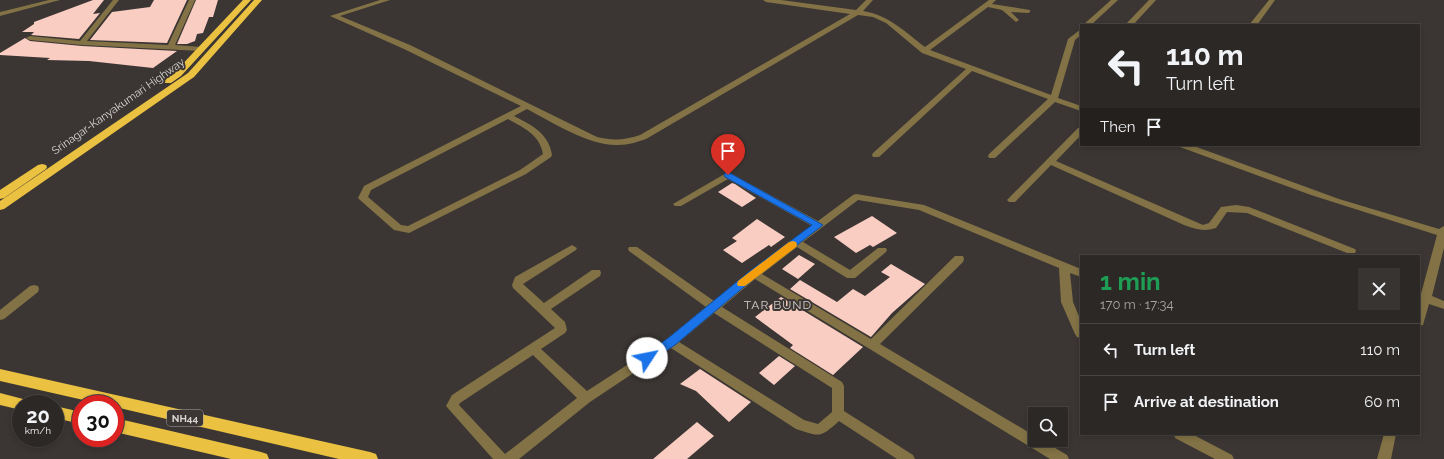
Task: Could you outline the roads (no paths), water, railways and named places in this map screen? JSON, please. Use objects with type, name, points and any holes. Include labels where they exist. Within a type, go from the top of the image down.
[{"type":"highway","name":"Srinagar-Kanyakumari Highway","points":[[0,195],[156,91],[178,74],[247,0]]},
{"type":"highway","name":"Srinagar-Kanyakumari Highway","points":[[0,206],[191,75],[258,0]]},
{"type":"highway","name":"NH44","points":[[0,375],[370,459]]},
{"type":"highway","points":[[0,399],[12,402]]},
{"type":"highway","name":"NH44","points":[[124,427],[261,459]]},
{"type":"street","points":[[0,14],[57,0]]},
{"type":"street","points":[[82,42],[116,0]]},
{"type":"street","points":[[170,48],[192,0]]},
{"type":"street","points":[[388,0],[333,16],[407,47],[594,139],[609,143],[622,144],[643,137],[858,12],[870,0]]},
{"type":"street","points":[[766,0],[875,15],[888,22],[925,51],[1080,109]]},
{"type":"street","points":[[925,51],[993,0]]},
{"type":"street","points":[[1088,24],[1115,0]]},
{"type":"street","points":[[1130,24],[1153,0]]},
{"type":"street","points":[[1254,24],[1272,0]]},
{"type":"street","points":[[987,5],[1004,9],[1028,11]]},
{"type":"street","points":[[1004,9],[1016,20]]},
{"type":"street","points":[[992,156],[1054,98],[1072,38],[1080,32]]},
{"type":"street","points":[[30,38],[201,49]]},
{"type":"street","points":[[876,155],[971,68]]},
{"type":"street","points":[[508,116],[536,130],[548,147],[548,155],[523,172],[409,230],[398,228],[363,198],[367,188],[527,106]]},
{"type":"street","points":[[1012,200],[1080,131]]},
{"type":"street","points":[[1186,146],[1304,190],[1411,224],[1420,231],[1442,240],[1420,319]]},
{"type":"street","points":[[1051,162],[1188,223],[1203,228],[1212,226],[1224,209],[1236,208],[1249,210],[1351,251]]},
{"type":"street","points":[[678,204],[728,175],[818,225]]},
{"type":"street","points":[[509,459],[586,398],[671,342],[754,274],[856,197],[921,206],[1080,273]]},
{"type":"street","points":[[796,242],[851,275],[882,250]]},
{"type":"street","points":[[500,459],[452,406],[456,399],[561,330],[561,325],[517,285],[519,280],[572,248]]},
{"type":"street","points":[[633,249],[714,307],[838,386],[838,414],[820,430],[801,425],[671,342]]},
{"type":"street","points":[[872,345],[959,258]]},
{"type":"street","points":[[1064,266],[1067,302],[1080,332]]},
{"type":"street","points":[[543,309],[596,273]]},
{"type":"street","points":[[754,274],[1062,459]]},
{"type":"street","points":[[0,316],[34,289]]},
{"type":"street","points":[[1426,298],[1444,305]]},
{"type":"street","points":[[533,348],[586,398]]},
{"type":"street","points":[[838,414],[908,459]]},
{"type":"street","points":[[1182,435],[1227,459]]},
{"type":"street","points":[[1384,459],[1390,435]]},
{"type":"district","name":"TAR BUND","points":[[778,305]]}]
